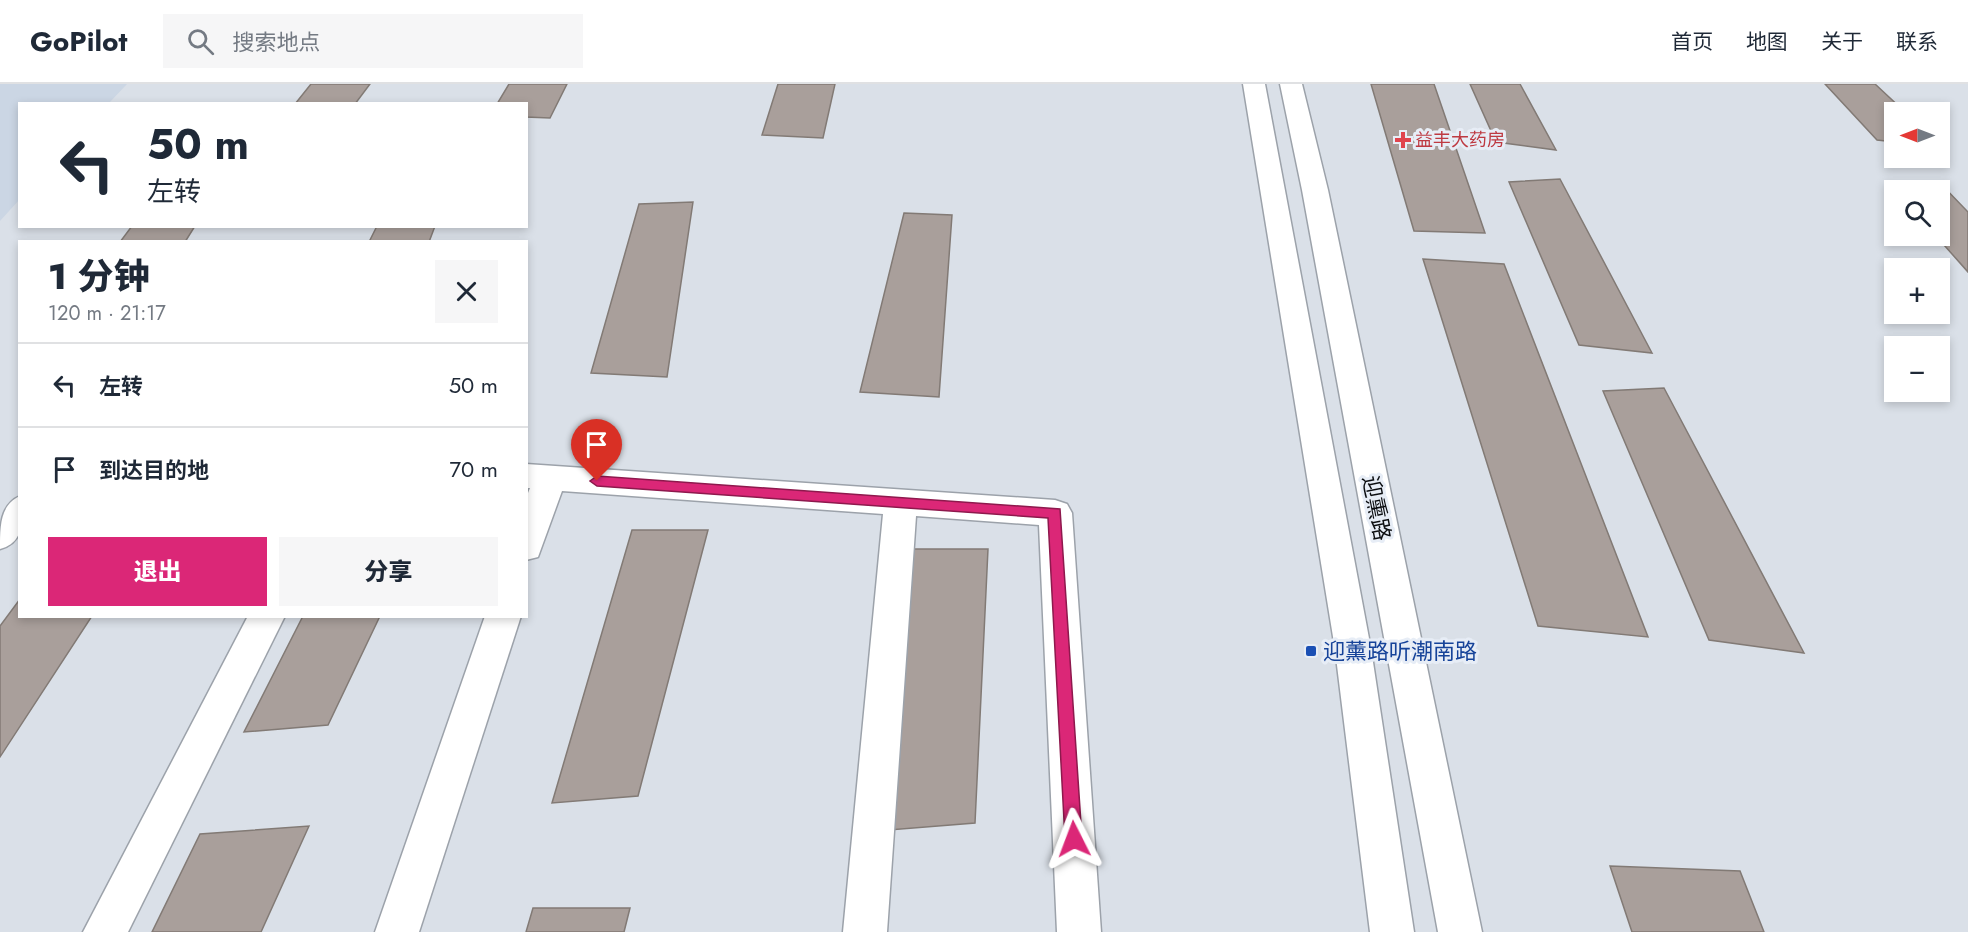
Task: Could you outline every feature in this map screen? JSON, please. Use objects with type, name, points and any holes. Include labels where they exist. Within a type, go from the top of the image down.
[{"type":"street","points":[[1254,84],[1353,649],[1392,932]]},
{"type":"street","name":"迎熏路","points":[[1291,84],[1317,202],[1460,932]]},
{"type":"street","points":[[528,535],[538,477],[1055,513],[1079,932]]},
{"type":"street","points":[[865,932],[901,502]]},
{"type":"street","points":[[0,536],[18,512]]},
{"type":"street","points":[[105,932],[266,618]]},
{"type":"street","points":[[398,932],[502,618]]},
{"type":"shaded area","points":[[0,84],[127,84],[110,102],[18,102],[18,201],[0,221]]},
{"type":"building","points":[[311,84],[370,84],[356,102],[297,102]]},
{"type":"building","points":[[509,84],[567,84],[550,118],[528,117],[528,102],[498,102]]},
{"type":"building","points":[[778,84],[835,84],[823,138],[762,135]]},
{"type":"building","points":[[1371,84],[1434,84],[1485,233],[1414,231]]},
{"type":"building","points":[[1470,84],[1520,84],[1556,150],[1496,142]]},
{"type":"building","points":[[1825,84],[1875,84],[1894,102],[1884,102],[1884,141],[1877,140]]},
{"type":"building","points":[[1560,179],[1652,353],[1579,345],[1509,182]]},
{"type":"building","points":[[1950,193],[1968,212],[1968,272],[1945,246],[1950,246]]},
{"type":"building","points":[[693,202],[667,377],[591,373],[639,204]]},
{"type":"building","points":[[904,213],[952,215],[939,397],[860,392]]},
{"type":"building","points":[[130,228],[194,228],[186,240],[122,240]]},
{"type":"building","points":[[376,228],[434,228],[430,240],[370,240]]},
{"type":"building","points":[[1423,259],[1504,264],[1648,637],[1538,626]]},
{"type":"building","points":[[1664,388],[1804,653],[1709,640],[1603,391]]},
{"type":"building","points":[[632,530],[708,530],[638,796],[552,803]]},
{"type":"building","points":[[912,549],[988,549],[975,823],[889,830]]},
{"type":"building","points":[[18,602],[18,618],[91,618],[0,757],[0,626]]},
{"type":"building","points":[[302,618],[379,618],[328,725],[244,732]]},
{"type":"building","points":[[309,826],[261,932],[152,932],[200,834]]},
{"type":"building","points":[[1610,866],[1740,871],[1764,932],[1632,932]]},
{"type":"building","points":[[533,908],[630,908],[624,932],[526,932]]},
{"type":"place","name":"益丰大药房","points":[[1403,140]]},
{"type":"place","name":"迎薰路听潮南路","points":[[1311,651]]},
{"type":"route","points":[[597,481],[1055,513],[1074,839]]}]
